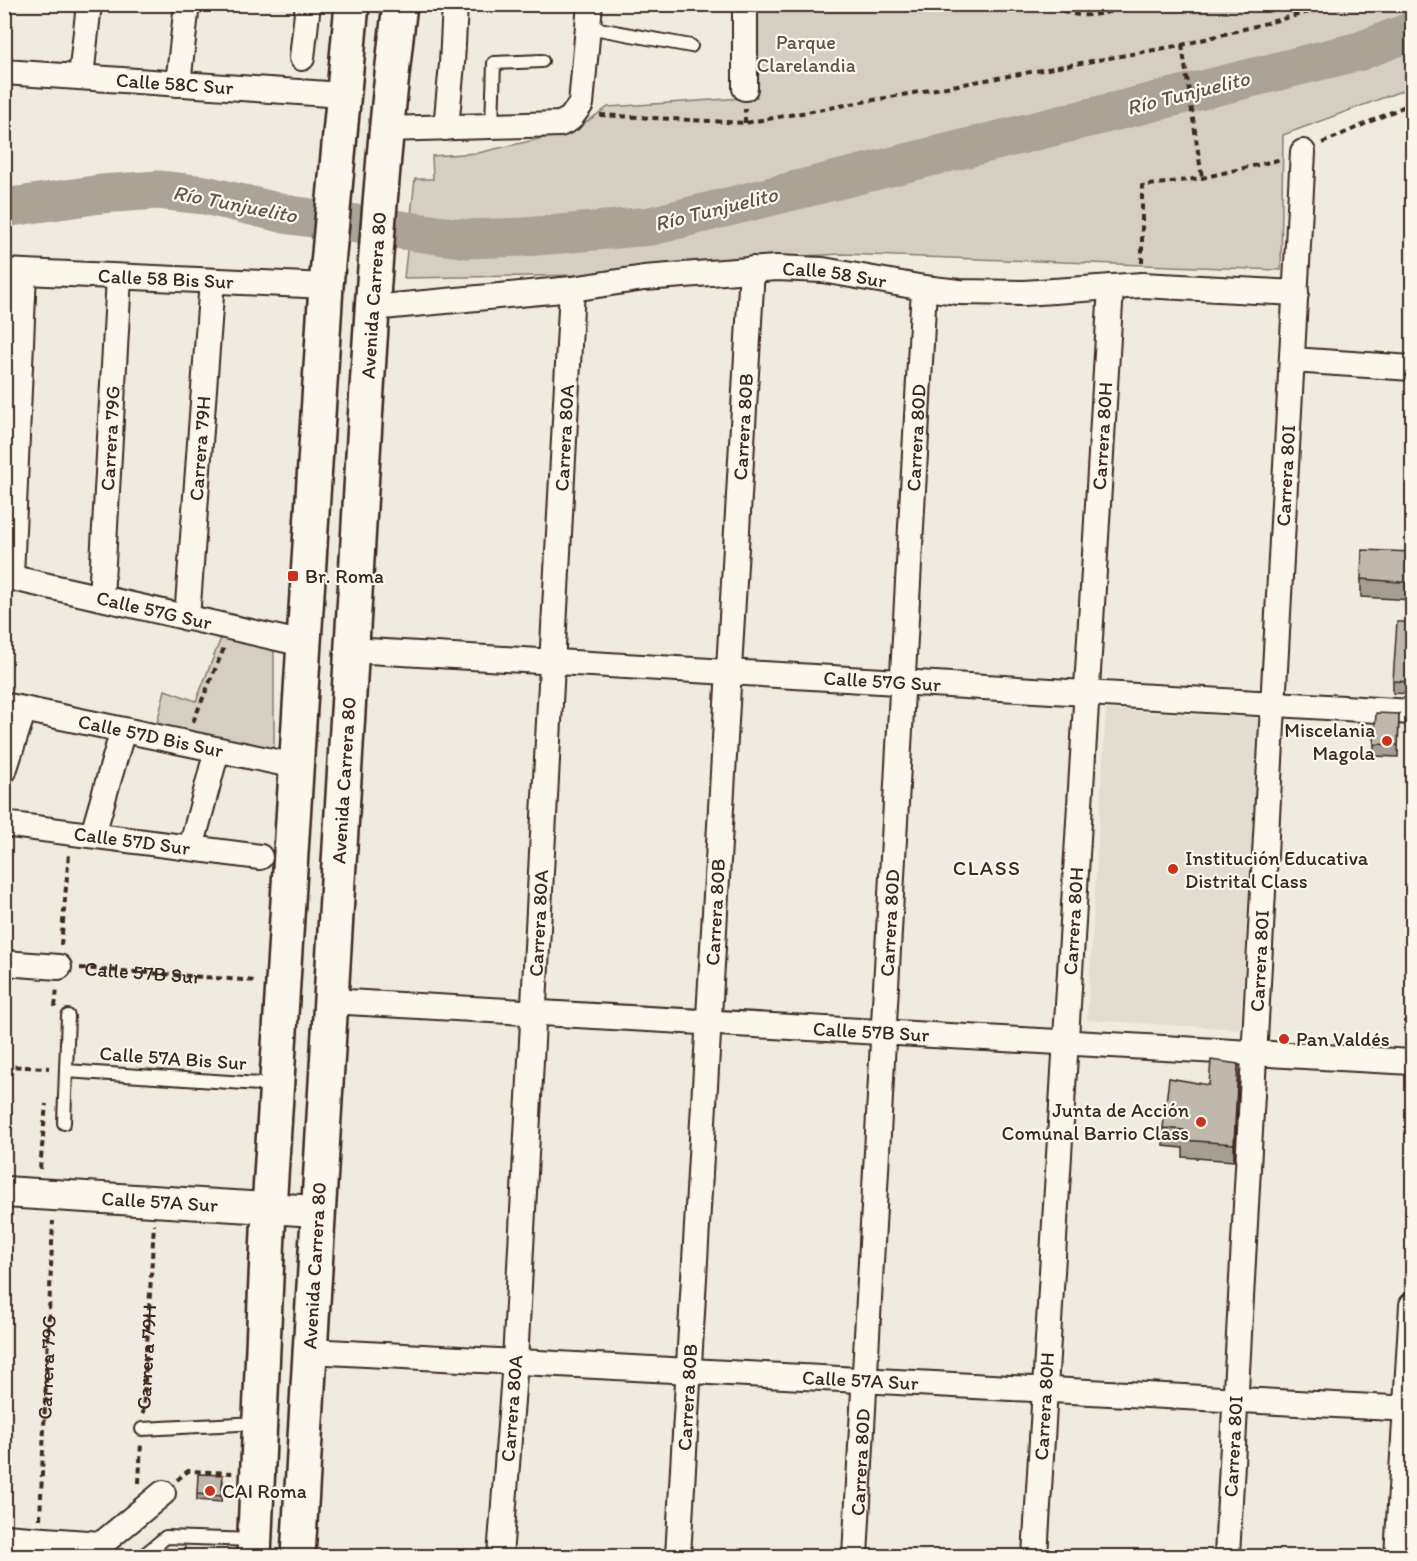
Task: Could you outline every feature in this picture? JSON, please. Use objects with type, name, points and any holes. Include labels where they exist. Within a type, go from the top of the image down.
[{"type":"main road","points":[[254,1548],[276,1085],[326,277],[352,4]]},
{"type":"main road","name":"Avenida Carrera 80","points":[[298,1557],[316,1211],[372,308],[386,129],[400,4]]},
{"type":"street","points":[[81,77],[89,4]]},
{"type":"street","points":[[178,84],[187,4]]},
{"type":"street","points":[[302,58],[308,4]]},
{"type":"street","points":[[446,128],[455,4]]},
{"type":"street","points":[[745,4],[745,88]]},
{"type":"street","points":[[386,129],[560,124],[570,119],[580,104],[589,16]]},
{"type":"street","name":"Calle 58C Sur","points":[[4,72],[343,95]]},
{"type":"street","name":"Carrera 80I","points":[[1227,1557],[1303,152]]},
{"type":"street","name":"Calle 58 Sur","points":[[372,308],[572,289],[644,278],[752,268],[823,270],[959,292],[1024,293],[1142,285],[1296,293]]},
{"type":"street","name":"Carrera 80B","points":[[678,1557],[752,268]]},
{"type":"street","points":[[8,577],[14,272]]},
{"type":"street","name":"Calle 58 Bis Sur","points":[[14,272],[212,281],[326,277]]},
{"type":"street","name":"Carrera 79G","points":[[101,598],[119,277]]},
{"type":"street","name":"Carrera 79H","points":[[187,618],[212,281]]},
{"type":"street","name":"Carrera 80H","points":[[1035,1557],[1111,287]]},
{"type":"street","name":"Carrera 80D","points":[[855,1557],[924,288]]},
{"type":"street","name":"Carrera 80A","points":[[500,1557],[515,1361],[572,289]]},
{"type":"street","points":[[1292,360],[1413,368]]},
{"type":"street","name":"Calle 57G Sur","points":[[8,577],[304,644]]},
{"type":"street","name":"Calle 57G Sur","points":[[351,650],[1413,712]]},
{"type":"street","points":[[4,771],[14,707]]},
{"type":"street","name":"Calle 57D Bis Sur","points":[[14,707],[296,766]]},
{"type":"street","points":[[93,834],[123,730]]},
{"type":"street","points":[[191,848],[217,750]]},
{"type":"street","name":"Calle 57D Sur","points":[[4,824],[260,857]]},
{"type":"street","name":"Calle 57B Sur","points":[[4,963],[59,967]]},
{"type":"street","name":"Calle 57B Sur","points":[[329,1001],[1413,1062]]},
{"type":"street","name":"Calle 57A Sur","points":[[4,1192],[316,1211]]},
{"type":"street","points":[[1397,1557],[1409,1408],[1413,1305]]},
{"type":"street","name":"Calle 57A Sur","points":[[309,1351],[1409,1408]]},
{"type":"street","points":[[4,1538],[39,1540],[94,1550],[163,1493]]},
{"type":"lane","points":[[589,16],[691,46]]},
{"type":"lane","points":[[492,126],[494,63],[542,61]]},
{"type":"lane","points":[[64,1123],[68,1016]]},
{"type":"lane","name":"Calle 57A Bis Sur","points":[[66,1071],[276,1085]]},
{"type":"lane","points":[[142,1429],[259,1423]]},
{"type":"lane","points":[[143,1557],[166,1537],[254,1548]]},
{"type":"path","points":[[1055,4],[1060,10],[1076,15],[1095,15],[1139,4]]},
{"type":"path","points":[[575,113],[745,123],[1182,45],[1340,4]]},
{"type":"path","points":[[1182,45],[1202,178]]},
{"type":"path","points":[[1142,285],[1142,186],[1202,178],[1280,160],[1413,103]]},
{"type":"path","points":[[184,743],[232,628]]},
{"type":"path","name":"Calle 57B Sur","points":[[59,967],[283,983]]},
{"type":"path","points":[[4,1066],[50,1068]]},
{"type":"path","name":"Carrera 79G","points":[[39,1540],[54,1196]]},
{"type":"path","name":"Carrera 79H","points":[[137,1514],[155,1202]]},
{"type":"path","points":[[163,1493],[188,1471],[257,1474]]},
{"type":"shaded area","name":"Institución Educativa Distrital Class","points":[[1106,710],[1259,718],[1240,1029],[1087,1020]]},
{"type":"green space","name":"Parque Clarelandia","points":[[756,5],[1412,5],[1412,87],[1283,135],[1281,270],[842,254],[747,259],[645,274],[404,278],[415,179],[433,179],[432,156],[478,153],[543,138],[583,124],[608,107],[757,97]]},
{"type":"green space","points":[[223,633],[274,646],[274,752],[156,727],[165,690],[196,701]]},
{"type":"green space","points":[[4,1546],[84,1550],[76,1556],[5,1556]]},
{"type":"building","points":[[1362,550],[1413,552],[1413,583],[1361,579]]},
{"type":"building","points":[[1397,622],[1413,622],[1413,682],[1393,681]]},
{"type":"building","name":"Miscelania Magola","points":[[1376,713],[1399,714],[1398,745],[1374,744]]},
{"type":"building","name":"Junta de Acción Comunal Barrio Class","points":[[1211,1060],[1238,1064],[1234,1144],[1183,1140],[1184,1130],[1163,1128],[1169,1078],[1209,1085]]},
{"type":"building","name":"CAI Roma","points":[[198,1474],[223,1475],[221,1496],[197,1494]]},
{"type":"building","points":[[185,1547],[184,1557],[173,1557]]},
{"type":"waterway","name":"Río Tunjuelito","points":[[4,208],[101,194],[158,190],[205,195],[290,215],[468,239],[525,237],[651,226],[1360,51],[1412,31]]},
{"type":"place","name":"Br. Roma","points":[[293,576]]},
{"type":"place","name":"Miscelania Magola","points":[[1387,741]]},
{"type":"place","name":"Institución Educativa Distrital Class","points":[[1173,869]]},
{"type":"place","name":"Pan Valdés","points":[[1284,1039]]},
{"type":"place","name":"Junta de Acción Comunal Barrio Class","points":[[1201,1122]]},
{"type":"place","name":"CAI Roma","points":[[210,1491]]},
{"type":"district","name":"CLASS","points":[[987,868]]}]
